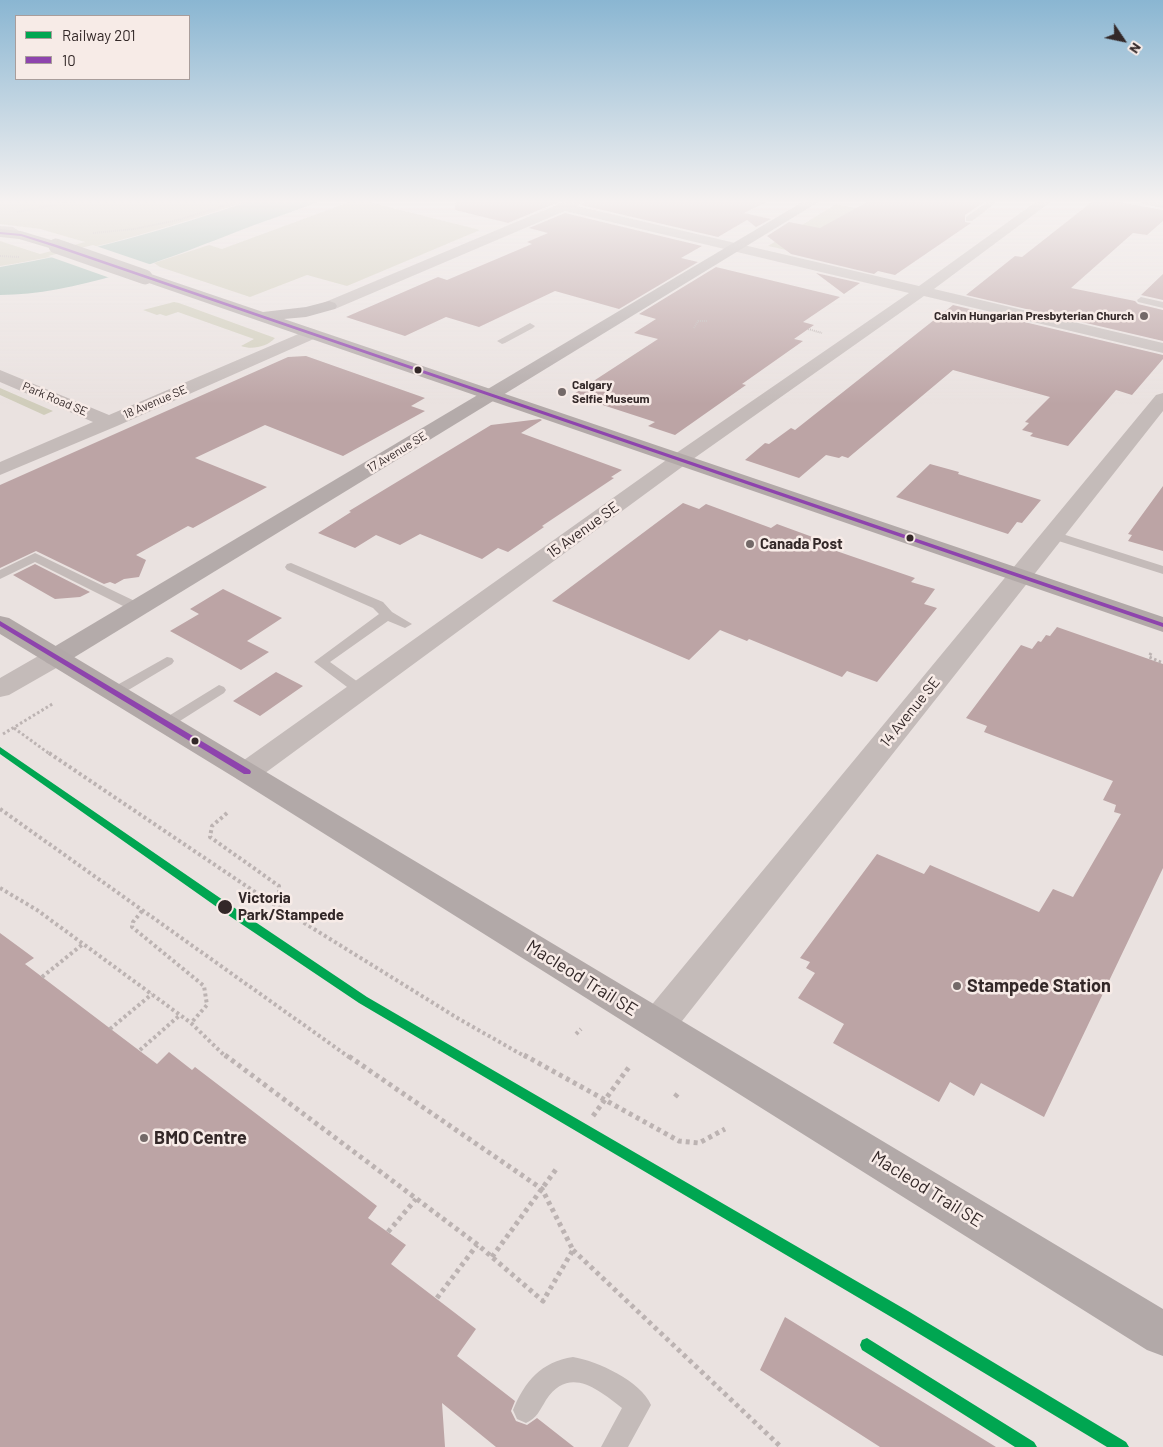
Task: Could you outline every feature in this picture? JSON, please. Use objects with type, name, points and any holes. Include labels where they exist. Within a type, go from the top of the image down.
[{"type":"main road","points":[[121,269],[1163,624]]},
{"type":"main road","name":"17 Avenue SE","points":[[56,656],[701,269]]},
{"type":"main road","points":[[260,317],[306,312],[329,306]]},
{"type":"main road","points":[[306,333],[312,318],[329,306]]},
{"type":"main road","name":"Macleod Trail SE","points":[[0,623],[167,723],[1163,1334]]},
{"type":"street","points":[[329,306],[418,269]]},
{"type":"street","points":[[827,269],[1163,348]]},
{"type":"street","name":"15 Avenue SE","points":[[247,772],[679,460],[953,269]]},
{"type":"street","name":"18 Avenue SE","points":[[0,469],[110,422],[306,333]]},
{"type":"street","name":"Park Road SE","points":[[0,375],[110,422]]},
{"type":"street","name":"14 Avenue SE","points":[[658,1024],[1163,399]]},
{"type":"street","points":[[0,689],[56,656]]},
{"type":"lane","points":[[1141,300],[1163,305]]},
{"type":"lane","points":[[502,340],[530,326]]},
{"type":"lane","points":[[1053,535],[1163,570]]},
{"type":"lane","points":[[0,574],[35,557],[138,608]]},
{"type":"lane","points":[[291,567],[378,604],[387,615],[405,624]]},
{"type":"lane","points":[[360,690],[321,662],[387,615]]},
{"type":"lane","points":[[115,692],[167,661]]},
{"type":"lane","points":[[167,723],[219,690]]},
{"type":"lane","points":[[526,1410],[548,1378],[569,1369],[597,1375],[638,1405],[614,1447]]},
{"type":"path","points":[[694,328],[698,322],[707,321]]},
{"type":"path","points":[[808,329],[822,333]]},
{"type":"path","points":[[1151,653],[1148,657],[1163,663]]},
{"type":"path","points":[[3,734],[54,703]]},
{"type":"path","points":[[14,728],[90,782],[273,904],[459,1019],[670,1138],[687,1145],[708,1141],[725,1129]]},
{"type":"path","points":[[0,809],[394,1088],[542,1189],[574,1250],[781,1447]]},
{"type":"path","points":[[227,813],[212,826],[210,837],[279,886],[279,895],[273,904]]},
{"type":"path","points":[[0,888],[37,910],[191,1023],[230,1061],[478,1245],[543,1302],[574,1250]]},
{"type":"path","points":[[142,911],[132,922],[132,927],[204,986],[207,1004],[191,1023]]},
{"type":"path","points":[[42,977],[83,944]]},
{"type":"path","points":[[110,1028],[152,994]]},
{"type":"path","points":[[140,1050],[180,1015]]},
{"type":"path","points":[[576,1034],[581,1029]]},
{"type":"path","points":[[593,1116],[629,1068]]},
{"type":"path","points":[[675,1097],[679,1092]]},
{"type":"path","points":[[492,1257],[557,1168]]},
{"type":"path","points":[[388,1232],[416,1199]]},
{"type":"path","points":[[437,1298],[478,1245]]},
{"type":"shaded area","points":[[0,269],[136,269],[87,283],[58,289],[0,295]]},
{"type":"shaded area","points":[[165,269],[388,269],[347,286],[307,275],[250,297]]},
{"type":"shaded area","points":[[174,302],[275,338],[264,346],[245,347],[241,346],[254,339],[178,312],[166,316],[143,310]]},
{"type":"shaded area","points":[[0,388],[53,411],[44,415],[0,395]]},
{"type":"pier","points":[[83,269],[141,269],[110,278]]},
{"type":"building","points":[[474,269],[687,269],[619,309],[555,291],[479,327],[446,317],[405,336],[346,317],[438,277],[447,280]]},
{"type":"building","points":[[713,269],[722,269],[840,297],[803,322],[814,325],[794,339],[803,341],[742,384],[746,385],[675,435],[648,426],[655,422],[572,395],[658,339],[634,333],[656,319],[639,314]]},
{"type":"building","points":[[851,269],[904,269],[895,275],[878,271],[874,274]]},
{"type":"building","points":[[999,269],[1093,269],[1071,288],[1135,301],[1138,304],[1163,310],[1163,341],[966,295]]},
{"type":"building","points":[[816,273],[860,283],[844,294]]},
{"type":"building","points":[[1163,274],[1163,300],[1141,295]]},
{"type":"building","points":[[953,305],[1163,355],[1163,359],[1132,395],[1116,390],[1068,446],[1030,436],[1033,433],[1022,430],[1029,423],[1025,422],[1050,397],[953,370],[848,458],[826,455],[799,478],[745,460],[765,443],[769,444],[791,428],[795,430]]},
{"type":"building","points":[[306,356],[425,398],[411,406],[425,411],[343,456],[265,425],[195,458],[267,487],[193,528],[188,526],[136,555],[146,560],[139,577],[124,579],[115,584],[110,582],[104,584],[36,551],[0,568],[0,485],[288,357]]},
{"type":"building","points":[[542,420],[521,433],[622,470],[611,477],[614,478],[542,526],[544,527],[508,552],[498,548],[482,559],[420,534],[400,545],[376,535],[355,548],[318,533],[351,512],[349,511],[491,425]]},
{"type":"building","points":[[930,464],[1041,500],[1022,523],[1017,522],[1008,534],[896,497]]},
{"type":"building","points":[[1163,486],[1163,551],[1128,541],[1132,535],[1128,534]]},
{"type":"building","points":[[683,503],[699,509],[706,504],[771,528],[777,524],[818,539],[816,544],[915,578],[911,582],[935,589],[924,604],[937,608],[877,682],[847,671],[842,677],[749,639],[747,641],[720,630],[689,660],[552,601]]},
{"type":"building","points":[[35,564],[90,592],[80,597],[55,599],[13,575]]},
{"type":"building","points":[[223,589],[282,618],[247,641],[269,652],[241,670],[170,631],[199,614],[190,609]]},
{"type":"building","name":"Stampede Station","points":[[1057,627],[1163,664],[1163,868],[1044,1117],[981,1083],[974,1096],[950,1082],[939,1102],[833,1043],[844,1024],[798,998],[815,973],[806,968],[810,962],[800,958],[877,854],[924,874],[930,865],[1039,912],[1053,889],[1073,897],[1121,814],[1114,812],[1116,805],[1103,800],[1113,781],[984,732],[987,726],[966,718],[1021,645],[1032,649],[1046,635],[1050,636]]},
{"type":"building","points":[[276,672],[303,686],[260,716],[233,701]]},
{"type":"building","name":"BMO Centre","points":[[0,933],[34,958],[25,964],[157,1064],[169,1052],[192,1070],[195,1067],[377,1206],[368,1218],[406,1245],[391,1264],[476,1329],[457,1356],[515,1401],[511,1411],[516,1421],[527,1425],[537,1418],[574,1447],[496,1447],[442,1403],[445,1447],[0,1447]]},
{"type":"building","points":[[785,1317],[996,1447],[880,1447],[760,1370]]},
{"type":"rail line","name":"201","points":[[0,750],[235,914],[363,1000],[903,1316],[1121,1447]]},
{"type":"rail line","name":"201","points":[[867,1345],[1029,1447]]},
{"type":"transit line","name":"10","points":[[122,269],[1163,625]]},
{"type":"transit line","name":"10","points":[[0,623],[247,772]]},
{"type":"place","name":"Calvin Hungarian Presbyterian Church","points":[[1144,316]]},
{"type":"place","name":"Calgary Selfie Museum","points":[[562,392]]},
{"type":"place","name":"Canada Post","points":[[750,544]]},
{"type":"place","name":"Victoria Park/Stampede","points":[[225,907]]},
{"type":"place","name":"Stampede Station","points":[[957,986]]},
{"type":"place","name":"BMO Centre","points":[[144,1138]]}]
